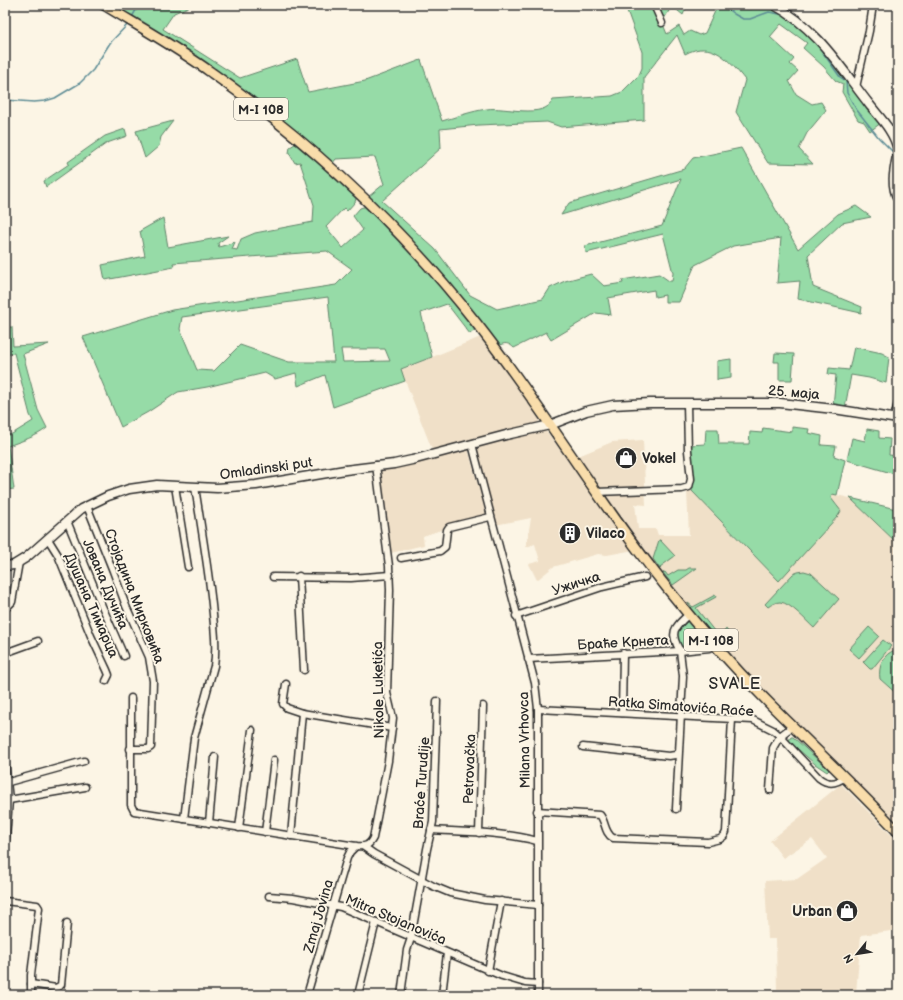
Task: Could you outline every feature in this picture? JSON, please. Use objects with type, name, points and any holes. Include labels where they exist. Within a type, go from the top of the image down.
[{"type":"main road","name":"M-I 108","points":[[104,5],[211,72],[258,107],[304,144],[379,212],[421,257],[476,322],[647,562],[689,614],[734,666],[898,832]]},
{"type":"street","points":[[654,5],[662,23]]},
{"type":"street","points":[[774,5],[789,14],[814,36],[887,127],[896,143],[898,151],[894,167],[893,182],[898,199]]},
{"type":"street","points":[[856,87],[869,31],[873,5]]},
{"type":"street","name":"25. маја","points":[[550,426],[586,411],[613,406],[650,403],[780,402],[896,419]]},
{"type":"street","points":[[596,492],[682,489],[689,487],[691,479],[688,451],[687,403]]},
{"type":"street","points":[[896,419],[898,403]]},
{"type":"street","name":"Omladinski put","points":[[5,566],[14,565],[19,562],[48,539],[81,509],[108,496],[130,489],[157,485],[217,488],[256,485],[408,461],[506,435],[550,426]]},
{"type":"street","name":"Milana Vrhovca","points":[[472,444],[516,616],[535,683],[538,709],[538,995]]},
{"type":"street","name":"Nikole Luketića","points":[[364,847],[370,843],[372,838],[388,761],[393,718],[388,693],[390,575],[376,465]]},
{"type":"street","points":[[175,486],[188,567]]},
{"type":"street","points":[[184,819],[194,738],[216,654],[208,567],[196,487]]},
{"type":"street","name":"Стојадина Мирковића","points":[[87,506],[126,606],[146,651],[151,669],[153,681],[152,747],[148,749],[130,749]]},
{"type":"street","points":[[401,558],[440,551],[445,547],[447,530],[449,527],[490,517]]},
{"type":"street","name":"Јована Дучића","points":[[67,521],[124,656]]},
{"type":"street","name":"Душана Тимарца","points":[[48,539],[58,555],[91,636],[107,670],[109,675],[106,681]]},
{"type":"street","points":[[5,609],[12,602],[19,562]]},
{"type":"street","points":[[273,577],[299,576],[351,578],[390,575]]},
{"type":"street","points":[[299,576],[304,670]]},
{"type":"street","name":"Ужичка","points":[[516,616],[602,587],[645,577]]},
{"type":"street","points":[[689,614],[673,632],[675,641],[680,651],[709,648],[715,644]]},
{"type":"street","points":[[5,653],[38,642]]},
{"type":"street","name":"Браће Крнета","points":[[528,659],[680,651],[683,676],[682,716],[680,749],[678,753],[676,809]]},
{"type":"street","points":[[622,713],[623,654]]},
{"type":"street","points":[[286,684],[283,700],[284,707],[302,712],[392,728]]},
{"type":"street","points":[[131,698],[131,805],[134,811],[364,847],[422,880],[450,893],[501,902],[538,905]]},
{"type":"street","name":"Braće Turudije","points":[[401,995],[407,950],[411,938],[431,830],[437,701]]},
{"type":"street","name":"Petrovačka","points":[[479,833],[483,706]]},
{"type":"street","name":"Ratka Simatovića Raće","points":[[538,709],[753,720],[773,730],[780,736],[824,782],[835,783],[845,777]]},
{"type":"street","points":[[291,836],[302,712]]},
{"type":"street","points":[[537,811],[600,815],[604,820],[608,833],[613,838],[698,842],[720,839],[726,832],[732,719]]},
{"type":"street","points":[[770,790],[773,748],[780,736],[793,726]]},
{"type":"street","points":[[239,828],[252,730]]},
{"type":"street","points":[[583,747],[669,756],[678,753]]},
{"type":"street","points":[[209,823],[215,757]]},
{"type":"street","points":[[265,832],[274,760]]},
{"type":"street","points":[[6,782],[84,761]]},
{"type":"street","points":[[5,763],[9,800],[5,850]]},
{"type":"street","points":[[9,800],[85,787]]},
{"type":"street","points":[[431,830],[528,838],[538,841]]},
{"type":"street","name":"Zmaj Jovina","points":[[307,995],[350,852],[356,846]]},
{"type":"street","name":"Mitra Stojanovića","points":[[269,896],[293,898],[341,907],[488,970],[525,983],[538,984]]},
{"type":"street","points":[[5,901],[37,905],[39,908],[31,995]]},
{"type":"street","points":[[488,970],[501,902]]},
{"type":"street","points":[[358,995],[376,922]]},
{"type":"street","points":[[31,984],[56,988],[61,985],[68,923]]},
{"type":"street","points":[[442,995],[447,953]]},
{"type":"shaded area","points":[[483,336],[538,413],[539,422],[433,452],[401,370]]},
{"type":"shaded area","points":[[540,430],[547,432],[634,550],[607,555],[598,554],[553,567],[537,580],[529,564],[540,561],[535,544],[526,547],[531,518],[495,525],[476,455],[477,449],[480,445]]},
{"type":"shaded area","points":[[643,440],[646,505],[635,504],[638,529],[656,529],[658,535],[689,535],[687,491],[692,491],[779,581],[838,506],[831,498],[832,494],[850,498],[898,544],[898,652],[896,650],[880,679],[898,695],[898,825],[716,641],[630,534],[576,457],[612,442]]},
{"type":"shaded area","points":[[468,449],[486,514],[447,525],[444,529],[423,536],[424,545],[391,553],[380,470]]},
{"type":"shaded area","points":[[841,784],[898,842],[898,930],[861,935],[856,993],[898,995],[785,995],[785,992],[777,992],[776,939],[768,939],[765,881],[797,879],[827,858],[812,839],[783,858],[770,841]]},
{"type":"green space","points":[[130,5],[193,5],[174,13],[163,29],[240,78],[297,59],[308,92],[365,81],[421,60],[442,121],[487,109],[533,111],[548,106],[553,100],[612,96],[622,92],[639,75],[642,68],[642,52],[625,5],[685,5],[686,8],[683,15],[672,6],[662,22],[667,34],[679,26],[684,35],[690,31],[699,35],[705,33],[716,9],[712,5],[734,5],[738,8],[751,9],[763,5],[776,6],[800,22],[881,123],[870,131],[864,122],[858,120],[842,92],[843,84],[836,81],[824,67],[803,48],[807,43],[781,24],[770,37],[794,59],[790,64],[798,71],[789,81],[796,94],[812,104],[821,102],[826,110],[807,133],[799,149],[813,164],[768,163],[736,112],[745,80],[733,65],[712,50],[695,50],[685,54],[677,35],[644,77],[644,120],[561,127],[547,122],[479,125],[440,129],[441,148],[382,201],[435,249],[470,295],[497,309],[543,299],[550,288],[565,281],[591,274],[604,286],[623,283],[622,280],[659,274],[669,281],[672,281],[673,273],[663,234],[586,253],[585,246],[662,226],[681,179],[561,215],[569,203],[684,169],[693,158],[741,148],[798,249],[838,214],[856,206],[871,217],[842,223],[808,255],[813,287],[862,307],[861,313],[798,299],[800,281],[777,283],[781,238],[733,246],[695,265],[679,302],[665,302],[665,295],[655,297],[654,290],[608,298],[611,315],[596,313],[551,340],[546,332],[514,348],[507,344],[498,346],[368,197],[384,184],[375,157],[336,159],[332,164],[123,12]]},
{"type":"green space","points":[[173,121],[161,137],[159,146],[145,158],[136,131]]},
{"type":"green space","points":[[125,129],[127,136],[107,143],[46,187],[44,181],[69,164],[68,162],[105,136]]},
{"type":"green space","points":[[295,144],[298,145],[357,196],[355,202],[347,211],[344,208],[326,227],[343,248],[363,230],[353,216],[360,208],[367,206],[389,227],[477,328],[470,334],[447,304],[421,313],[432,357],[401,369],[405,381],[333,407],[325,375],[298,386],[296,373],[275,379],[265,373],[207,387],[178,392],[148,412],[121,427],[83,337],[172,310],[336,285],[352,269],[327,251],[173,263],[174,267],[105,280],[102,265],[145,256],[140,231],[163,218],[168,247],[228,236],[218,243],[219,247],[235,242],[232,249],[237,250],[241,239],[255,233],[313,222],[314,205],[300,162],[295,163],[289,153],[290,147]],"holes":[[[328,297],[334,362],[289,362],[240,345],[214,371],[197,370],[180,329],[182,317]],[[341,349],[385,349],[390,361],[343,362]]]},
{"type":"green space","points":[[6,327],[12,327],[13,346],[49,344],[23,354],[38,410],[47,428],[33,436],[8,446],[14,489],[6,490],[5,436],[12,434],[33,421],[30,415],[14,353],[9,354],[5,358],[5,348],[7,346]]},
{"type":"green space","points":[[854,347],[882,353],[889,357],[886,383],[851,375],[845,408],[833,406],[836,375],[828,374],[829,368],[849,370]]},
{"type":"green space","points":[[775,353],[794,354],[792,380],[779,380],[779,362],[774,362]]},
{"type":"green space","points":[[731,359],[731,378],[717,380],[717,361]]},
{"type":"green space","points":[[792,427],[809,429],[808,433],[822,436],[821,445],[836,446],[834,456],[845,460],[837,495],[832,494],[831,498],[841,511],[779,581],[692,491],[690,445],[705,444],[706,429],[718,429],[719,444],[749,444],[750,432],[762,433],[763,428],[792,432]]},
{"type":"green space","points":[[867,429],[879,431],[879,438],[890,439],[889,455],[898,456],[898,475],[847,460],[852,438],[865,441]]},
{"type":"green space","points":[[850,498],[896,509],[898,511],[898,544]]},
{"type":"green space","points":[[659,540],[675,556],[660,567],[660,569],[653,559]]},
{"type":"green space","points":[[689,568],[697,568],[673,585],[663,573],[665,572],[668,576],[678,570],[686,570]]},
{"type":"green space","points":[[804,571],[811,573],[839,599],[814,628],[784,603],[776,602],[768,607],[765,604],[793,574]]},
{"type":"green space","points":[[715,595],[716,597],[696,608],[715,632],[723,633],[726,629],[729,633],[724,636],[719,636],[708,629],[690,608],[691,607],[688,603],[693,607]]},
{"type":"green space","points":[[688,621],[705,640],[701,644],[685,647],[679,645],[677,629]]},
{"type":"green space","points":[[869,627],[879,636],[859,658],[849,649]]},
{"type":"green space","points":[[883,640],[891,646],[872,669],[870,669],[863,662]]},
{"type":"green space","points":[[896,650],[898,652],[898,695],[880,679],[882,661],[888,654]]},
{"type":"green space","points":[[793,737],[829,770],[827,772],[815,764],[791,743],[789,740]]},
{"type":"waterway","points":[[132,17],[139,5]]},
{"type":"waterway","points":[[722,5],[743,19],[750,19],[769,12],[785,15]]},
{"type":"waterway","points":[[5,100],[34,102],[45,101],[55,98],[80,83],[93,70],[110,43],[128,24]]},
{"type":"waterway","points":[[819,47],[840,77],[846,81],[847,93],[856,109],[879,138],[895,154]]},
{"type":"place","name":"Vokel","points":[[626,458]]},
{"type":"place","name":"Vilaco","points":[[570,533]]},
{"type":"place","name":"Urban","points":[[847,911]]},
{"type":"district","name":"SVALE","points":[[735,683]]}]
